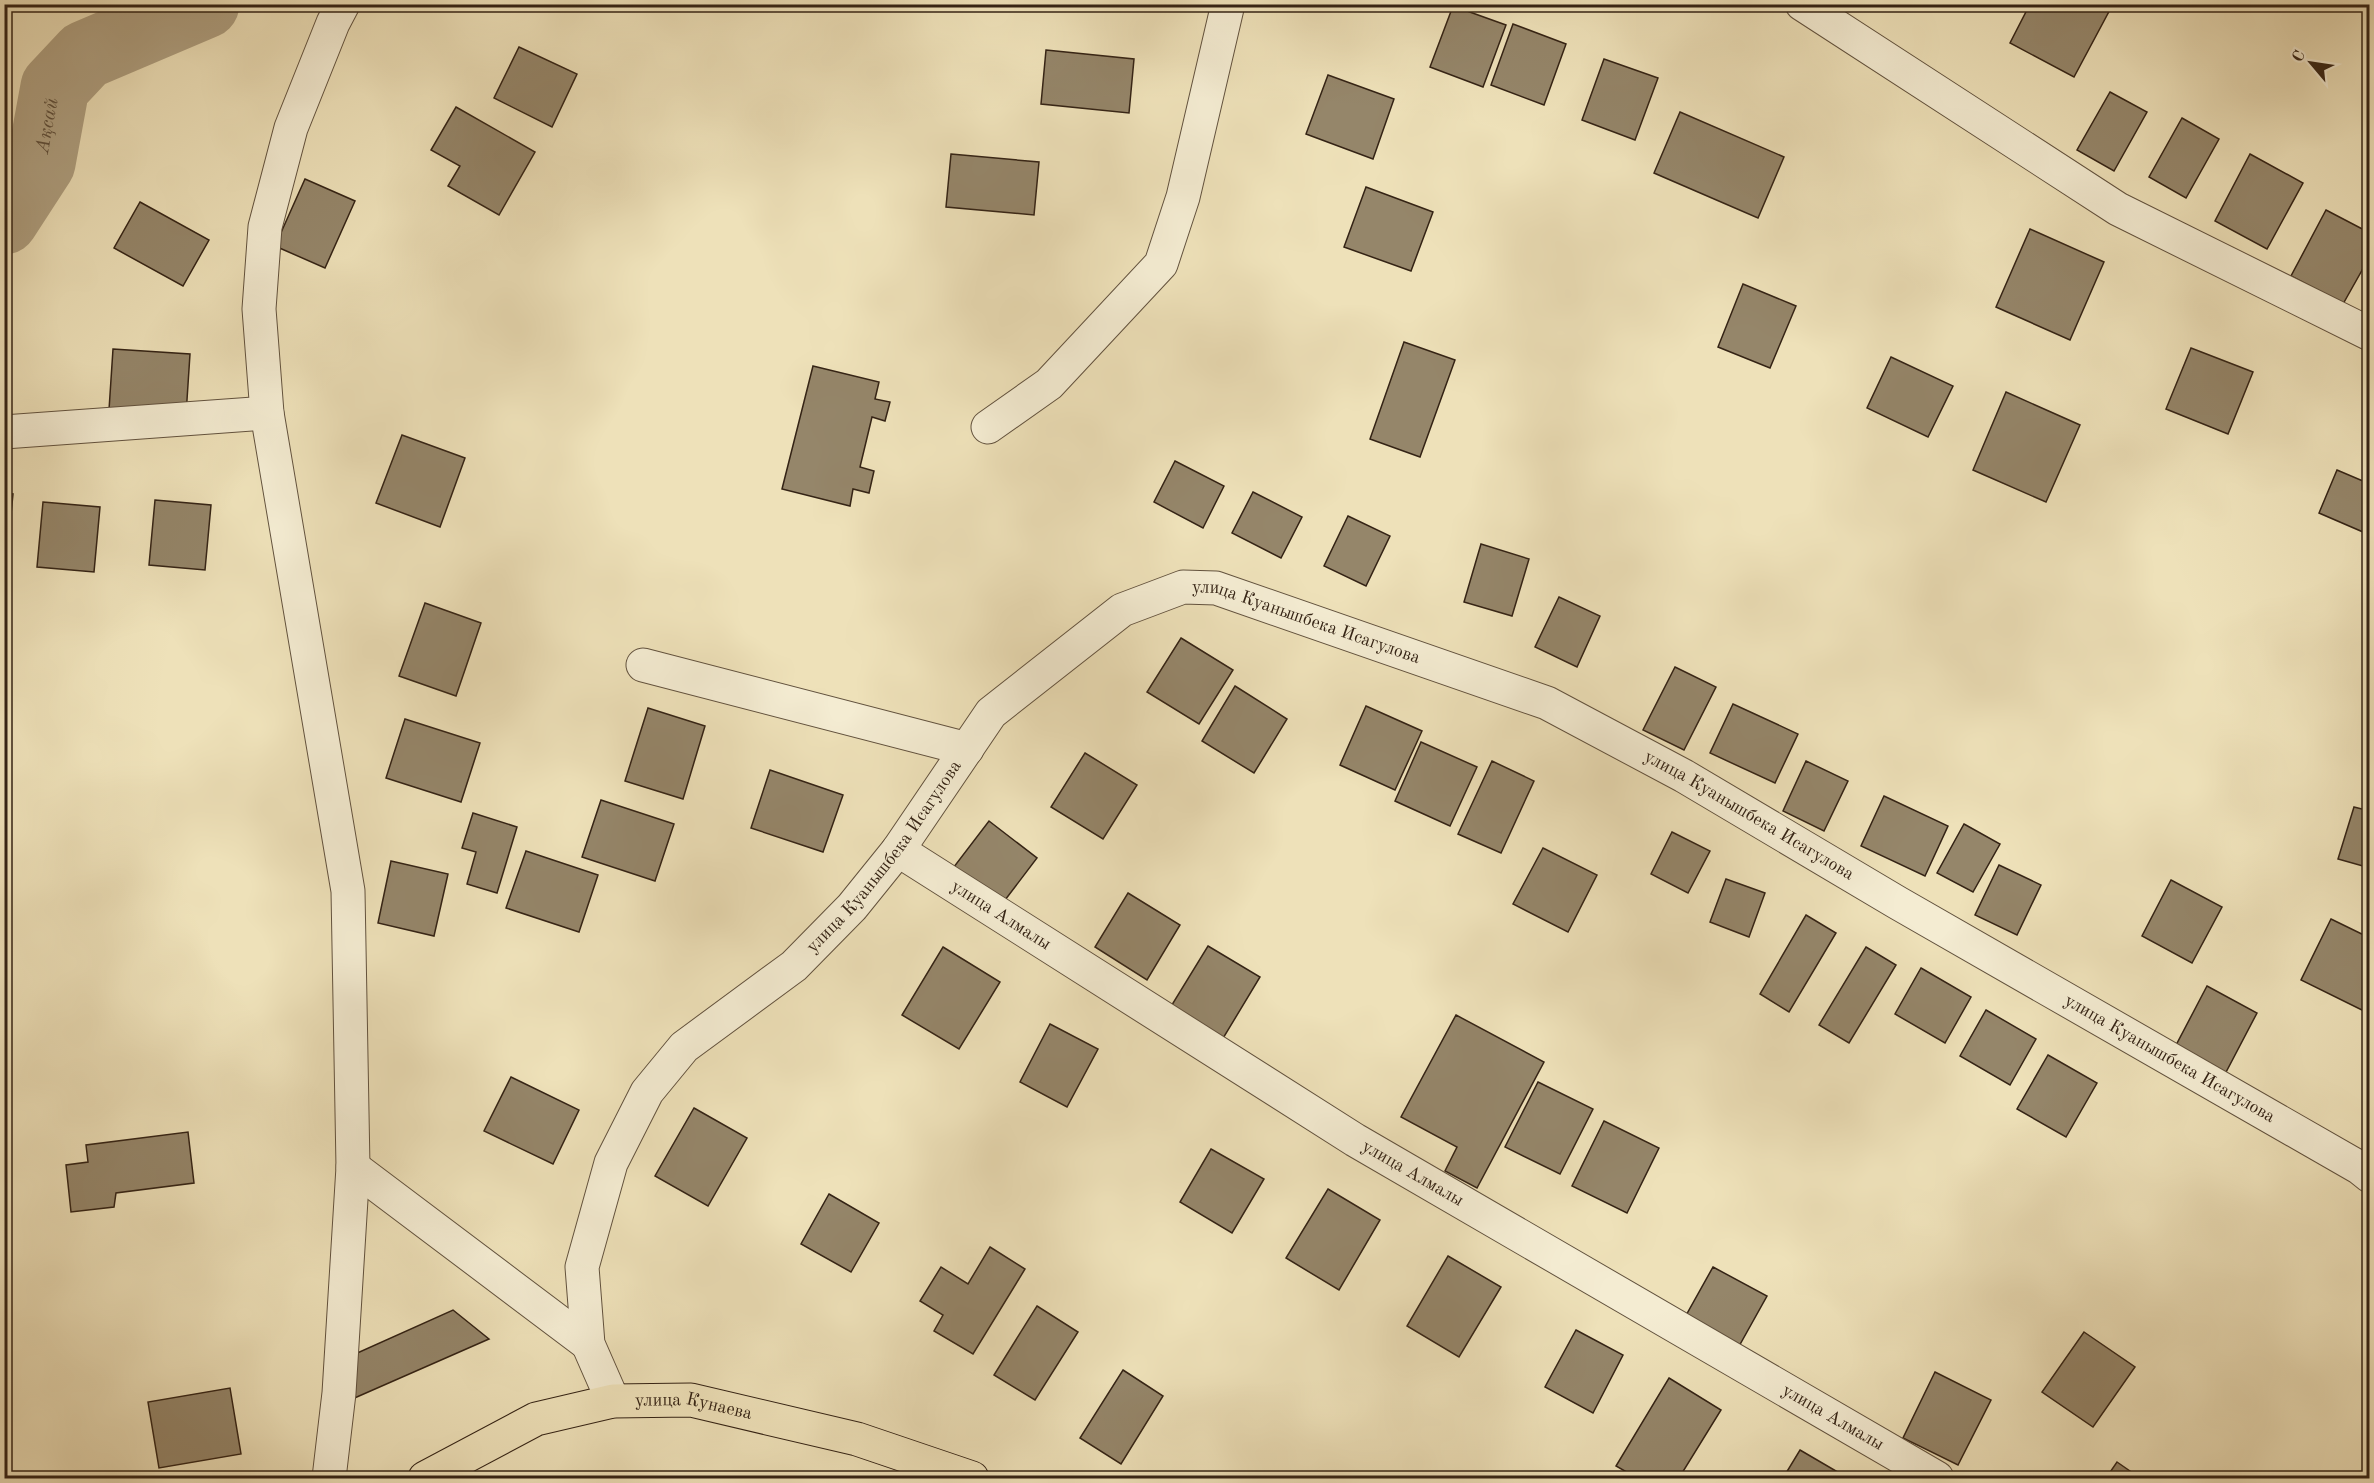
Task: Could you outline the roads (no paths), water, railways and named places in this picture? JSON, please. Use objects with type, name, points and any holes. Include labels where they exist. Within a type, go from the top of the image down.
[{"type":"main road","name":"улица Кунаева","points":[[425,1479],[537,1419],[613,1401],[691,1400],[857,1439],[972,1479]]},
{"type":"street","points":[[329,1479],[339,1393],[353,1167],[348,891],[267,413],[259,309],[265,227],[291,128],[333,23],[343,4]]},
{"type":"street","points":[[988,427],[1049,384],[1161,264],[1184,197],[1228,4]]},
{"type":"street","points":[[1802,4],[2118,208],[2370,334]]},
{"type":"street","points":[[4,432],[267,413]]},
{"type":"street","name":"улица Куанышбека Исагулова","points":[[613,1401],[588,1344],[582,1267],[611,1163],[647,1092],[684,1047],[794,966],[852,907],[898,850],[991,714],[1122,610],[1183,587],[1216,588],[1547,703],[1684,777],[1898,903],[2367,1164]]},
{"type":"street","points":[[643,666],[967,749]]},
{"type":"street","name":"улица Алмалы","points":[[898,850],[1355,1140],[1937,1479]]},
{"type":"street","points":[[353,1167],[588,1344]]},
{"type":"waterway","name":"Ақсай","points":[[4,220],[41,163],[55,87],[85,55],[205,4]]}]
